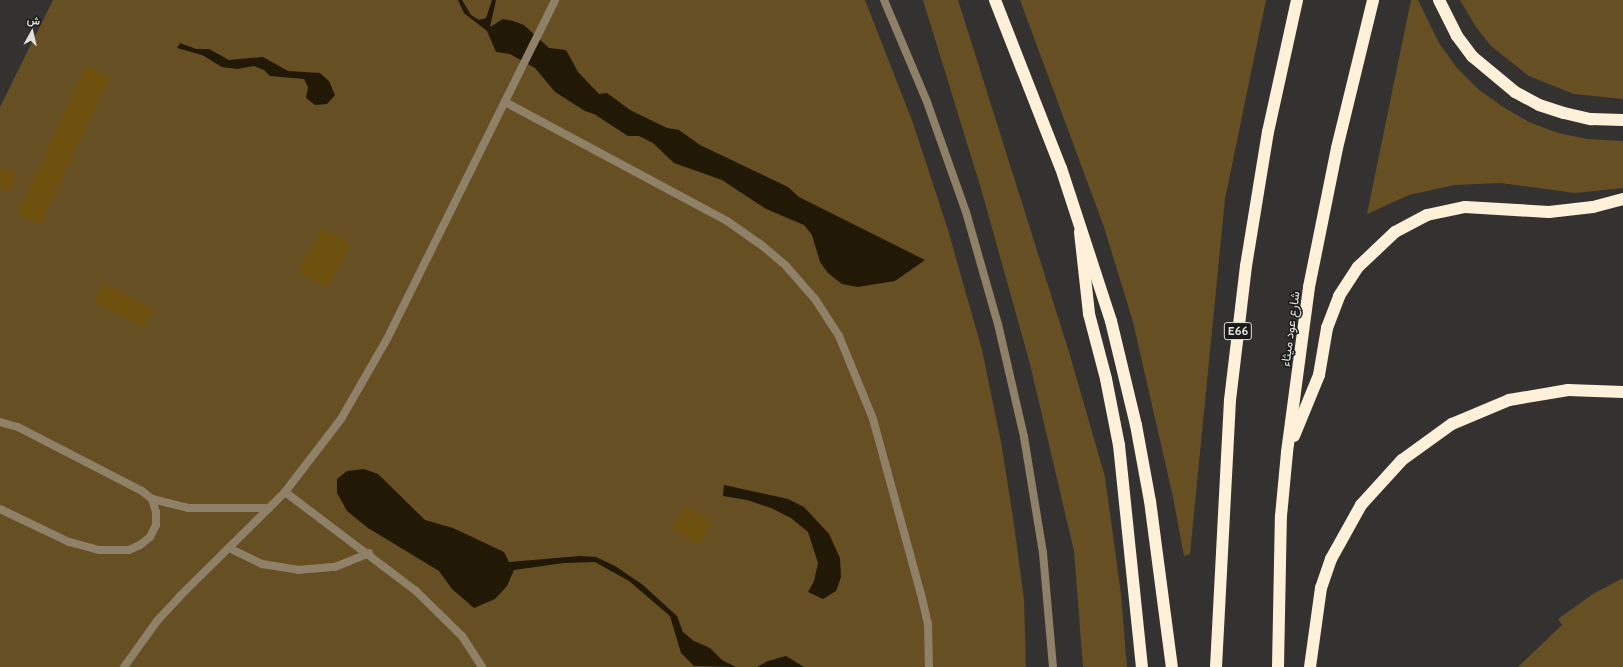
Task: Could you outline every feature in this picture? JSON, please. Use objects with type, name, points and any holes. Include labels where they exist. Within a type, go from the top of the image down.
[{"type":"highway","points":[[995,0],[1079,218],[1111,321],[1136,425],[1162,577],[1172,667]]},
{"type":"highway","name":"E66","points":[[1216,667],[1230,400],[1246,266],[1268,132],[1297,0]]},
{"type":"highway","name":"شارع عود ميثاء","points":[[1278,667],[1278,581],[1287,452],[1309,287],[1337,148],[1373,0]]},
{"type":"highway","points":[[1439,0],[1457,36],[1474,57],[1515,92],[1564,114],[1591,119],[1623,120]]},
{"type":"highway","points":[[1287,452],[1319,375],[1327,328],[1339,296],[1358,267],[1395,232],[1427,215],[1459,208],[1485,206],[1549,212],[1594,207],[1623,199]]},
{"type":"highway","points":[[1079,218],[1083,276],[1089,314],[1106,379],[1119,445],[1142,667]]},
{"type":"highway","points":[[1310,667],[1321,588],[1331,559],[1361,506],[1402,460],[1452,424],[1509,400],[1568,390],[1623,392]]},
{"type":"street","points":[[124,667],[157,621],[285,492],[337,425],[365,380],[555,0]]},
{"type":"street","points":[[884,0],[927,102],[966,212],[998,324],[1024,437],[1043,553],[1053,667]]},
{"type":"street","points":[[504,102],[727,221],[759,243],[786,266],[815,299],[839,336],[873,418],[922,594],[928,624],[929,667]]},
{"type":"street","points":[[0,422],[10,423],[39,437],[130,484],[152,499],[188,508],[269,508]]},
{"type":"street","points":[[285,492],[416,591],[462,636],[482,667]]},
{"type":"street","points":[[0,509],[69,542],[115,551],[140,546],[150,537],[156,525],[156,512],[152,499]]},
{"type":"street","points":[[229,548],[262,564],[298,570],[335,567],[368,554]]},
{"type":"shaded area","points":[[53,0],[865,0],[913,123],[948,230],[982,350],[1001,442],[1014,524],[1024,600],[1026,667],[0,667],[0,107]]},
{"type":"shaded area","points":[[458,0],[462,0],[471,15],[479,20],[486,18],[492,0],[496,0],[490,27],[503,19],[513,21],[524,25],[549,48],[566,50],[578,72],[599,94],[607,93],[630,110],[667,128],[679,130],[700,145],[788,187],[799,197],[925,260],[895,281],[858,287],[842,284],[828,273],[820,262],[812,235],[804,225],[766,209],[722,180],[674,163],[653,143],[639,136],[628,136],[594,114],[585,111],[555,92],[535,68],[510,54],[496,52],[487,31],[464,13]]},
{"type":"shaded area","points":[[923,0],[958,0],[1069,352],[1105,477],[1121,594],[1127,667],[1083,667],[1074,551],[1030,364],[982,192]]},
{"type":"shaded area","points":[[1020,0],[1266,0],[1225,199],[1190,554],[1184,556],[1173,497],[1133,322],[1104,227]]},
{"type":"shaded area","points":[[1411,0],[1418,0],[1439,43],[1457,68],[1478,89],[1503,107],[1529,122],[1558,133],[1587,139],[1623,141],[1623,188],[1575,193],[1501,183],[1454,185],[1409,195],[1367,214]]},
{"type":"shaded area","points":[[1460,0],[1623,0],[1623,99],[1574,94],[1529,76],[1491,46],[1476,27]]},
{"type":"shaded area","points":[[180,43],[196,49],[209,49],[229,60],[263,57],[288,71],[320,73],[329,81],[335,95],[327,104],[315,105],[306,98],[308,87],[304,79],[270,76],[264,70],[254,66],[237,69],[222,67],[202,55],[177,48]]},
{"type":"shaded area","points":[[364,469],[378,474],[425,520],[453,528],[504,552],[509,562],[580,556],[596,557],[615,566],[643,585],[677,616],[683,632],[694,641],[710,648],[722,660],[736,667],[694,666],[681,653],[670,616],[629,581],[595,562],[564,563],[514,570],[507,586],[495,599],[474,608],[452,589],[439,571],[368,528],[347,511],[337,493],[337,479],[347,471]]},
{"type":"shaded area","points":[[724,485],[788,499],[804,507],[829,534],[840,558],[841,577],[836,591],[823,599],[808,592],[814,581],[818,563],[808,532],[791,518],[771,508],[747,500],[723,496]]},
{"type":"shaded area","points":[[1623,578],[1623,667],[1518,667],[1562,625],[1558,619],[1593,594]]},
{"type":"shaded area","points":[[786,656],[804,667],[757,667],[768,661]]},
{"type":"building","points":[[86,66],[110,77],[41,225],[17,214]]},
{"type":"building","points":[[0,168],[17,175],[9,193],[0,189]]},
{"type":"building","points":[[322,228],[351,244],[327,288],[298,272]]},
{"type":"building","points":[[103,283],[154,309],[144,328],[93,302]]},
{"type":"building","points":[[685,506],[713,522],[699,545],[672,529]]}]
